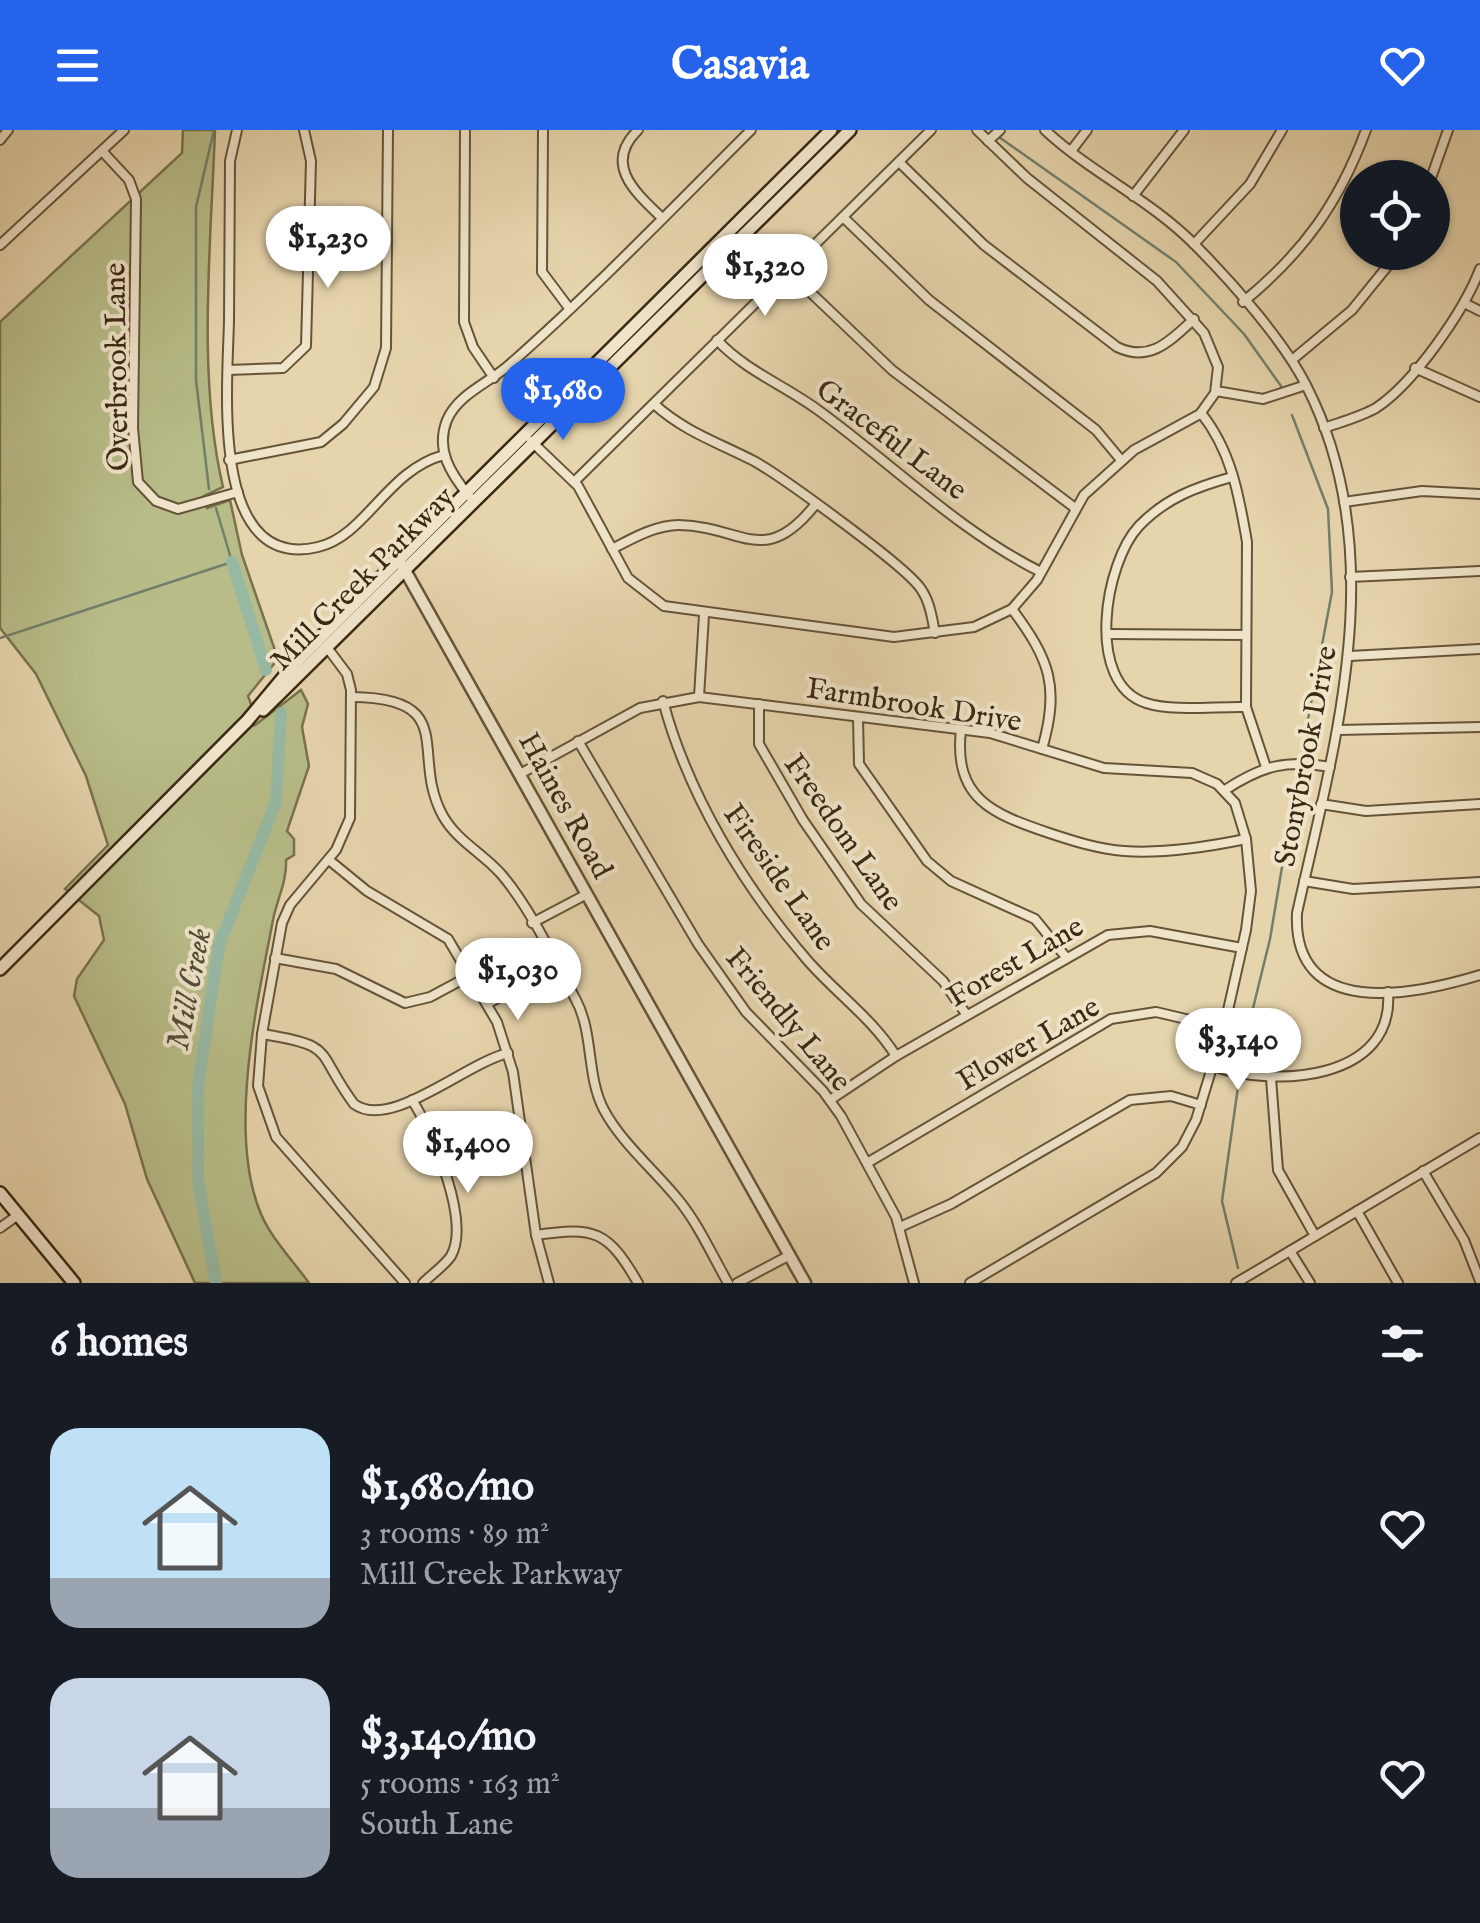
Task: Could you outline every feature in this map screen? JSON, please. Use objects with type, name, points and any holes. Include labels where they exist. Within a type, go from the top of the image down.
[{"type":"main road","name":"Mill Creek Parkway","points":[[0,970],[324,644],[399,560],[470,498],[833,133],[850,130]]},
{"type":"main road","name":"Mill Creek Parkway","points":[[324,644],[406,572],[470,498]]},
{"type":"main road","points":[[0,1193],[74,1283]]},
{"type":"street","points":[[0,140],[8,130]]},
{"type":"street","points":[[0,245],[124,130]]},
{"type":"street","points":[[238,130],[230,160],[230,460],[253,526],[269,539],[293,548],[317,548],[340,537],[411,468],[444,455]]},
{"type":"street","points":[[228,370],[284,368],[306,346],[311,156],[304,130]]},
{"type":"street","points":[[230,460],[320,442],[343,424],[374,388],[387,338],[388,130]]},
{"type":"street","points":[[465,130],[464,322],[473,348],[494,378]]},
{"type":"street","points":[[543,130],[542,272],[569,308]]},
{"type":"street","points":[[638,130],[624,151],[622,172],[629,186],[661,217]]},
{"type":"street","points":[[470,498],[444,455],[443,434],[450,414],[569,308],[750,130]]},
{"type":"street","points":[[574,482],[931,130]]},
{"type":"street","points":[[529,439],[574,482],[628,578],[648,598],[704,615],[870,636],[974,627],[1012,609],[1042,572],[1075,508],[1121,460],[1201,413],[1216,391],[1214,348],[1194,320],[1141,267],[1055,201],[978,130]]},
{"type":"street","points":[[988,141],[1000,130]]},
{"type":"street","name":"Stonybrook Drive","points":[[1045,130],[1194,244],[1292,360],[1324,428],[1344,502],[1350,577],[1350,656],[1297,928],[1312,968],[1345,991],[1388,992],[1480,975]]},
{"type":"street","points":[[1071,152],[1087,130]]},
{"type":"street","points":[[1133,196],[1184,130]]},
{"type":"street","points":[[1194,244],[1250,184],[1282,130]]},
{"type":"street","points":[[1242,302],[1294,258],[1320,225],[1344,185],[1366,130]]},
{"type":"street","points":[[1437,160],[1448,130]]},
{"type":"street","name":"Overbrook Lane","points":[[102,151],[129,180],[136,199],[134,428],[138,482],[156,501],[178,509],[238,492]]},
{"type":"street","points":[[899,162],[984,245],[1117,346],[1132,353],[1152,352],[1194,320]]},
{"type":"street","points":[[842,218],[929,300],[1096,430],[1121,460]]},
{"type":"street","points":[[1324,428],[1374,409],[1415,368],[1464,302],[1480,269]]},
{"type":"street","points":[[1292,360],[1352,310],[1385,270]]},
{"type":"street","points":[[788,271],[892,370],[1075,508]]},
{"type":"street","points":[[1464,302],[1480,312]]},
{"type":"street","name":"Graceful Lane","points":[[717,340],[742,364],[815,408],[992,543],[1042,572]]},
{"type":"street","points":[[1415,368],[1480,397]]},
{"type":"street","points":[[1216,391],[1262,399],[1306,384]]},
{"type":"street","points":[[654,404],[692,435],[760,465],[916,583],[927,600],[935,633]]},
{"type":"street","points":[[1201,413],[1223,440],[1247,542],[1246,707],[1266,766]]},
{"type":"street","points":[[1232,477],[1190,489],[1158,507],[1136,529],[1120,551],[1107,594],[1108,634],[1118,675],[1128,693],[1147,704],[1246,707]]},
{"type":"street","points":[[1344,502],[1422,491],[1480,494]]},
{"type":"street","points":[[612,549],[675,525],[768,541],[789,533],[815,505]]},
{"type":"street","name":"Haines Road","points":[[399,560],[805,1283]]},
{"type":"street","points":[[1350,577],[1480,572]]},
{"type":"street","points":[[1012,609],[1041,650],[1049,672],[1052,697],[1042,749]]},
{"type":"street","points":[[699,697],[704,615]]},
{"type":"street","points":[[1108,634],[1246,635]]},
{"type":"street","points":[[324,644],[347,674],[352,698],[350,818],[329,860],[290,905],[275,958],[258,1086],[276,1137],[405,1283]]},
{"type":"street","points":[[1350,656],[1480,649]]},
{"type":"street","name":"Farmbrook Drive","points":[[520,774],[626,714],[663,701],[699,697],[1002,736],[1122,772],[1192,773],[1224,790]]},
{"type":"street","points":[[352,698],[397,700],[419,720],[428,737],[433,790],[440,811],[452,830],[504,878],[584,1018],[605,1112],[679,1200],[728,1283]]},
{"type":"street","name":"Fireside Lane","points":[[663,701],[680,760],[720,835],[796,946],[872,1021],[896,1056]]},
{"type":"street","name":"Freedom Lane","points":[[759,704],[758,744],[803,820],[869,913],[943,980],[966,1014]]},
{"type":"street","points":[[858,717],[859,764],[927,861],[951,881],[1034,919],[1065,956]]},
{"type":"street","points":[[1338,730],[1382,732],[1480,726]]},
{"type":"street","points":[[961,730],[959,755],[965,778],[984,806],[999,815],[1069,840],[1124,851],[1246,839]]},
{"type":"street","name":"Friendly Lane","points":[[578,741],[659,883],[717,971],[763,1031],[830,1100],[900,1226],[914,1283]]},
{"type":"street","points":[[970,1283],[1166,1166],[1182,1148],[1214,1066],[1242,948],[1250,891],[1246,839],[1235,803],[1224,790],[1266,766],[1294,762],[1330,767]]},
{"type":"street","points":[[1321,804],[1366,811],[1480,804]]},
{"type":"street","points":[[329,860],[367,891],[439,931],[487,1004],[508,1053],[536,1235],[550,1283]]},
{"type":"street","points":[[1304,881],[1354,889],[1480,882]]},
{"type":"street","points":[[532,923],[587,894]]},
{"type":"street","name":"Forest Lane","points":[[830,1100],[966,1014],[1108,934],[1131,931],[1242,948]]},
{"type":"street","points":[[275,958],[336,969],[406,1003],[430,997],[471,975]]},
{"type":"street","points":[[487,1004],[556,966]]},
{"type":"street","points":[[1214,1066],[1271,1078],[1320,1074],[1369,1046],[1387,1026],[1388,992]]},
{"type":"street","name":"Flower Lane","points":[[867,1163],[1111,1019],[1156,1012],[1224,1028]]},
{"type":"street","points":[[262,1034],[311,1043],[324,1050],[346,1094],[364,1110],[389,1112],[470,1066],[508,1053]]},
{"type":"street","points":[[1271,1078],[1278,1170],[1315,1236]]},
{"type":"street","points":[[900,1226],[951,1204],[1130,1100],[1171,1096],[1201,1105]]},
{"type":"street","points":[[412,1100],[441,1150],[454,1234],[450,1257],[422,1283]]},
{"type":"street","points":[[1236,1283],[1480,1138]]},
{"type":"street","points":[[1423,1172],[1464,1240],[1480,1280]]},
{"type":"street","points":[[1357,1211],[1398,1283]]},
{"type":"street","points":[[0,1228],[18,1216]]},
{"type":"street","points":[[536,1235],[575,1230],[598,1234],[615,1246],[638,1283]]},
{"type":"street","points":[[1290,1252],[1310,1283]]},
{"type":"street","points":[[737,1283],[790,1255]]},
{"type":"green space","points":[[183,130],[215,130],[208,355],[215,445],[223,487],[204,496],[207,508],[230,500],[242,555],[278,659],[248,696],[252,707],[243,728],[255,725],[301,690],[308,704],[302,727],[309,766],[287,831],[294,839],[294,855],[286,860],[253,1028],[246,1146],[251,1182],[265,1223],[309,1283],[195,1283],[147,1179],[125,1104],[74,996],[77,979],[104,940],[99,916],[65,889],[108,845],[86,776],[36,674],[0,628],[0,322],[182,153]]},
{"type":"waterway","name":"Mill Creek","points":[[209,489],[196,380],[196,207],[214,130]]},
{"type":"waterway","points":[[999,137],[1176,262],[1244,334],[1281,386]]},
{"type":"waterway","points":[[1292,415],[1328,509],[1332,592],[1302,751]]},
{"type":"waterway","points":[[0,638],[232,562],[216,508]]},
{"type":"waterway","name":"Mill Creek","points":[[232,562],[266,670]]},
{"type":"waterway","name":"Mill Creek","points":[[216,1283],[198,1182],[198,1086],[219,945],[276,802],[281,713]]},
{"type":"waterway","points":[[1241,1057],[1270,939],[1298,771]]},
{"type":"waterway","points":[[1238,1087],[1222,1201],[1238,1268]]}]
